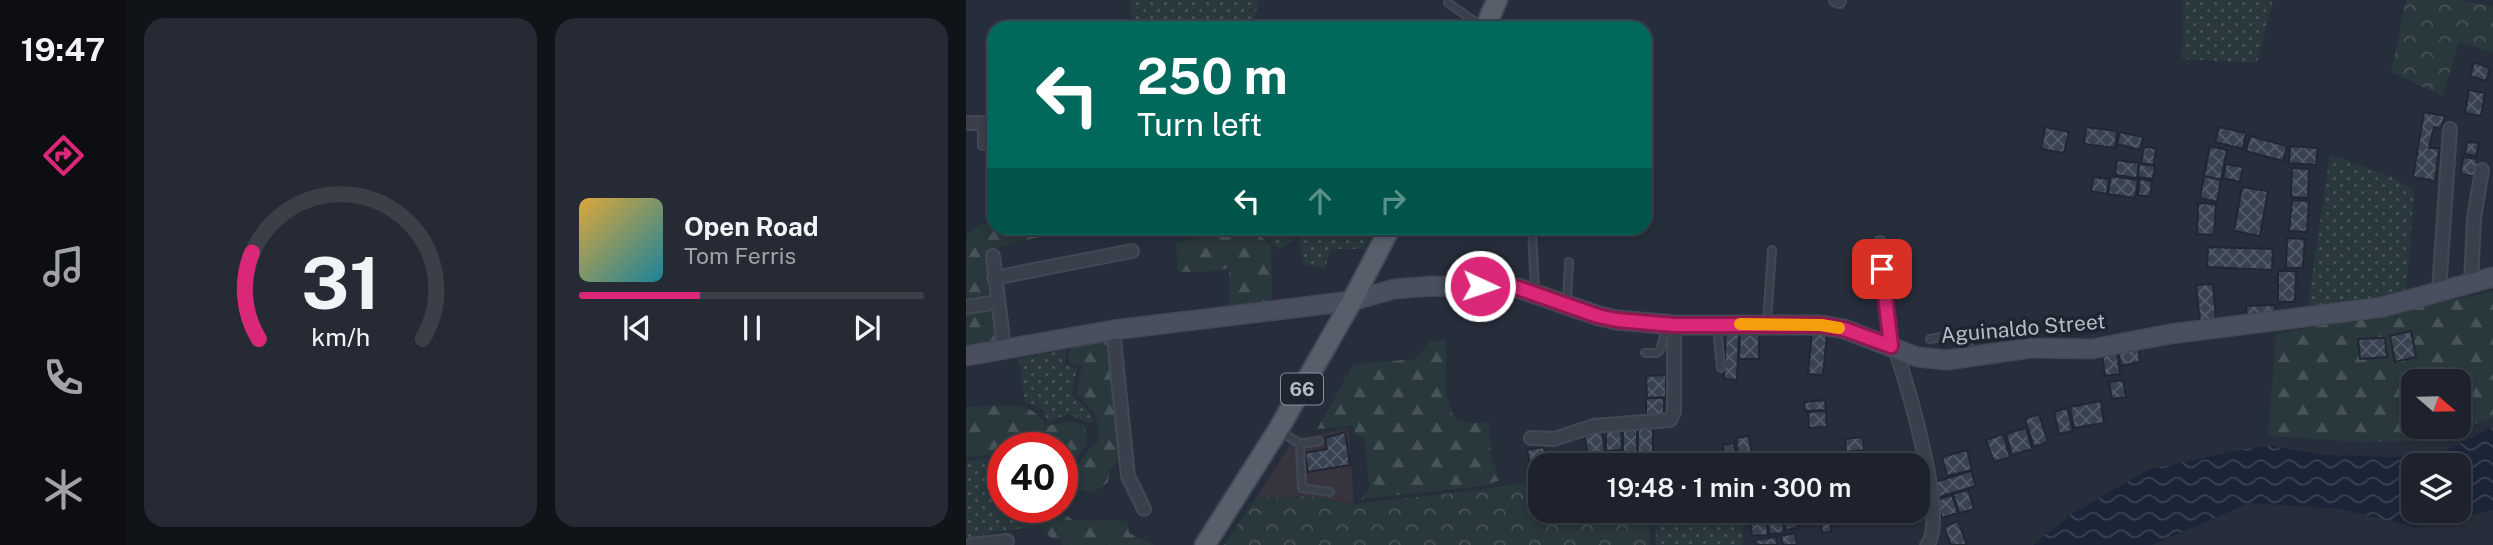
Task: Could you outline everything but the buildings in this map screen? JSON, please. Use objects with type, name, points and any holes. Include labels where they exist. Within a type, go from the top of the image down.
[{"type":"main road","points":[[1488,21],[1497,0]]},
{"type":"main road","name":"66","points":[[1211,542],[1278,430],[1387,235]]},
{"type":"street","points":[[966,123],[987,123]]},
{"type":"street","points":[[2439,291],[2450,129]]},
{"type":"street","points":[[2471,283],[2474,218],[2482,170]]},
{"type":"street","points":[[1880,243],[1893,347],[1909,389],[1925,459],[1934,523],[1933,539],[1927,545]]},
{"type":"street","points":[[994,278],[1132,250]]},
{"type":"street","points":[[993,256],[1004,348]]},
{"type":"street","name":"Aguinaldo Street","points":[[966,356],[1113,330],[1352,301],[1395,289],[1432,286],[1518,288],[1617,320],[1671,324],[1833,327],[1917,357],[1947,360],[2031,348],[2092,348],[2170,334],[2383,307],[2493,277]]},
{"type":"street","points":[[966,307],[997,302]]},
{"type":"street","points":[[1531,439],[1554,439],[1594,426],[1670,420],[1674,412],[1671,324]]},
{"type":"street","points":[[1113,330],[1128,476],[1144,509]]},
{"type":"street","points":[[972,545],[1007,541]]},
{"type":"lane","points":[[1448,2],[1475,21]]},
{"type":"lane","points":[[982,146],[987,127]]},
{"type":"lane","points":[[1532,235],[1535,294]]},
{"type":"lane","points":[[1767,324],[1772,250]]},
{"type":"lane","points":[[1567,304],[1569,262]]},
{"type":"lane","points":[[1645,353],[1657,353],[1660,350],[1671,324]]},
{"type":"lane","points":[[1717,325],[1721,368]]},
{"type":"lane","points":[[1930,339],[1962,336],[1967,339],[1972,357]]},
{"type":"lane","points":[[1278,430],[1300,444],[1319,441]]},
{"type":"lane","points":[[1300,444],[1302,488],[1331,492]]},
{"type":"shaded area","points":[[1348,428],[1354,504],[1306,496],[1256,498],[1296,435],[1307,437]]},
{"type":"green space","points":[[1131,0],[1259,0],[1254,21],[1132,21]]},
{"type":"green space","points":[[2183,0],[2273,0],[2257,63],[2182,59]]},
{"type":"green space","points":[[2406,0],[2463,0],[2493,7],[2493,53],[2459,42],[2443,96],[2391,72]]},
{"type":"green space","points":[[2330,154],[2392,177],[2414,190],[2406,296],[2307,312]]},
{"type":"green space","points":[[983,224],[987,224],[987,235],[1047,235],[991,249],[989,256],[999,346],[966,352],[966,235]]},
{"type":"green space","points":[[1198,235],[1259,235],[1271,245],[1272,296],[1268,304],[1229,308],[1229,268],[1178,272],[1176,242],[1198,239]]},
{"type":"green space","points":[[1265,235],[1371,235],[1364,249],[1331,249],[1325,268],[1303,264],[1298,236],[1279,250]]},
{"type":"green space","points":[[2493,292],[2493,418],[2471,425],[2471,369],[2401,369],[2401,439],[2428,439],[2365,442],[2268,436],[2276,334]]},
{"type":"green space","points":[[1107,340],[1121,458],[1110,470],[1108,482],[1093,493],[1078,490],[1078,465],[1099,441],[1098,425],[1094,414],[1076,393],[1082,366],[1071,364],[1068,360],[1070,347]]},
{"type":"green space","points":[[1446,340],[1446,397],[1454,418],[1469,423],[1489,422],[1491,457],[1500,480],[1482,486],[1361,499],[1370,489],[1364,438],[1356,434],[1353,426],[1317,429],[1354,364],[1416,359],[1429,342]]},
{"type":"green space","points":[[1066,350],[1065,365],[1077,368],[1072,394],[1095,421],[1088,423],[1069,414],[1048,422],[1043,409],[1025,402],[1019,358]]},
{"type":"green space","points":[[966,407],[1021,407],[1034,412],[1046,426],[1069,421],[1085,425],[1087,444],[1078,456],[1078,432],[987,432],[987,455],[966,457]]},
{"type":"green space","points":[[987,459],[987,523],[1034,523],[1035,527],[991,532],[966,541],[966,461]]},
{"type":"green space","points":[[1528,482],[1528,523],[1649,523],[1650,545],[1224,545],[1256,498],[1306,496],[1354,504]]},
{"type":"green space","points":[[1078,520],[1127,521],[1129,533],[1154,545],[1063,545],[1062,540],[1052,539],[1041,527],[1042,523],[1078,523]]},
{"type":"green space","points":[[1655,523],[1744,523],[1742,545],[1656,545]]},
{"type":"water","points":[[2493,427],[2493,510],[2471,515],[2471,453],[2442,453]]},
{"type":"water","points":[[2271,446],[2325,455],[2401,457],[2401,523],[2433,523],[2415,527],[2340,509],[2250,503],[2152,545],[2033,545],[2070,515],[2148,470]]},
{"type":"slow traffic","points":[[1740,324],[1821,325],[1839,328]]},
{"type":"route","points":[[1480,286],[1518,288],[1617,320],[1674,325],[1821,325],[1844,329],[1891,346],[1882,269]]}]
